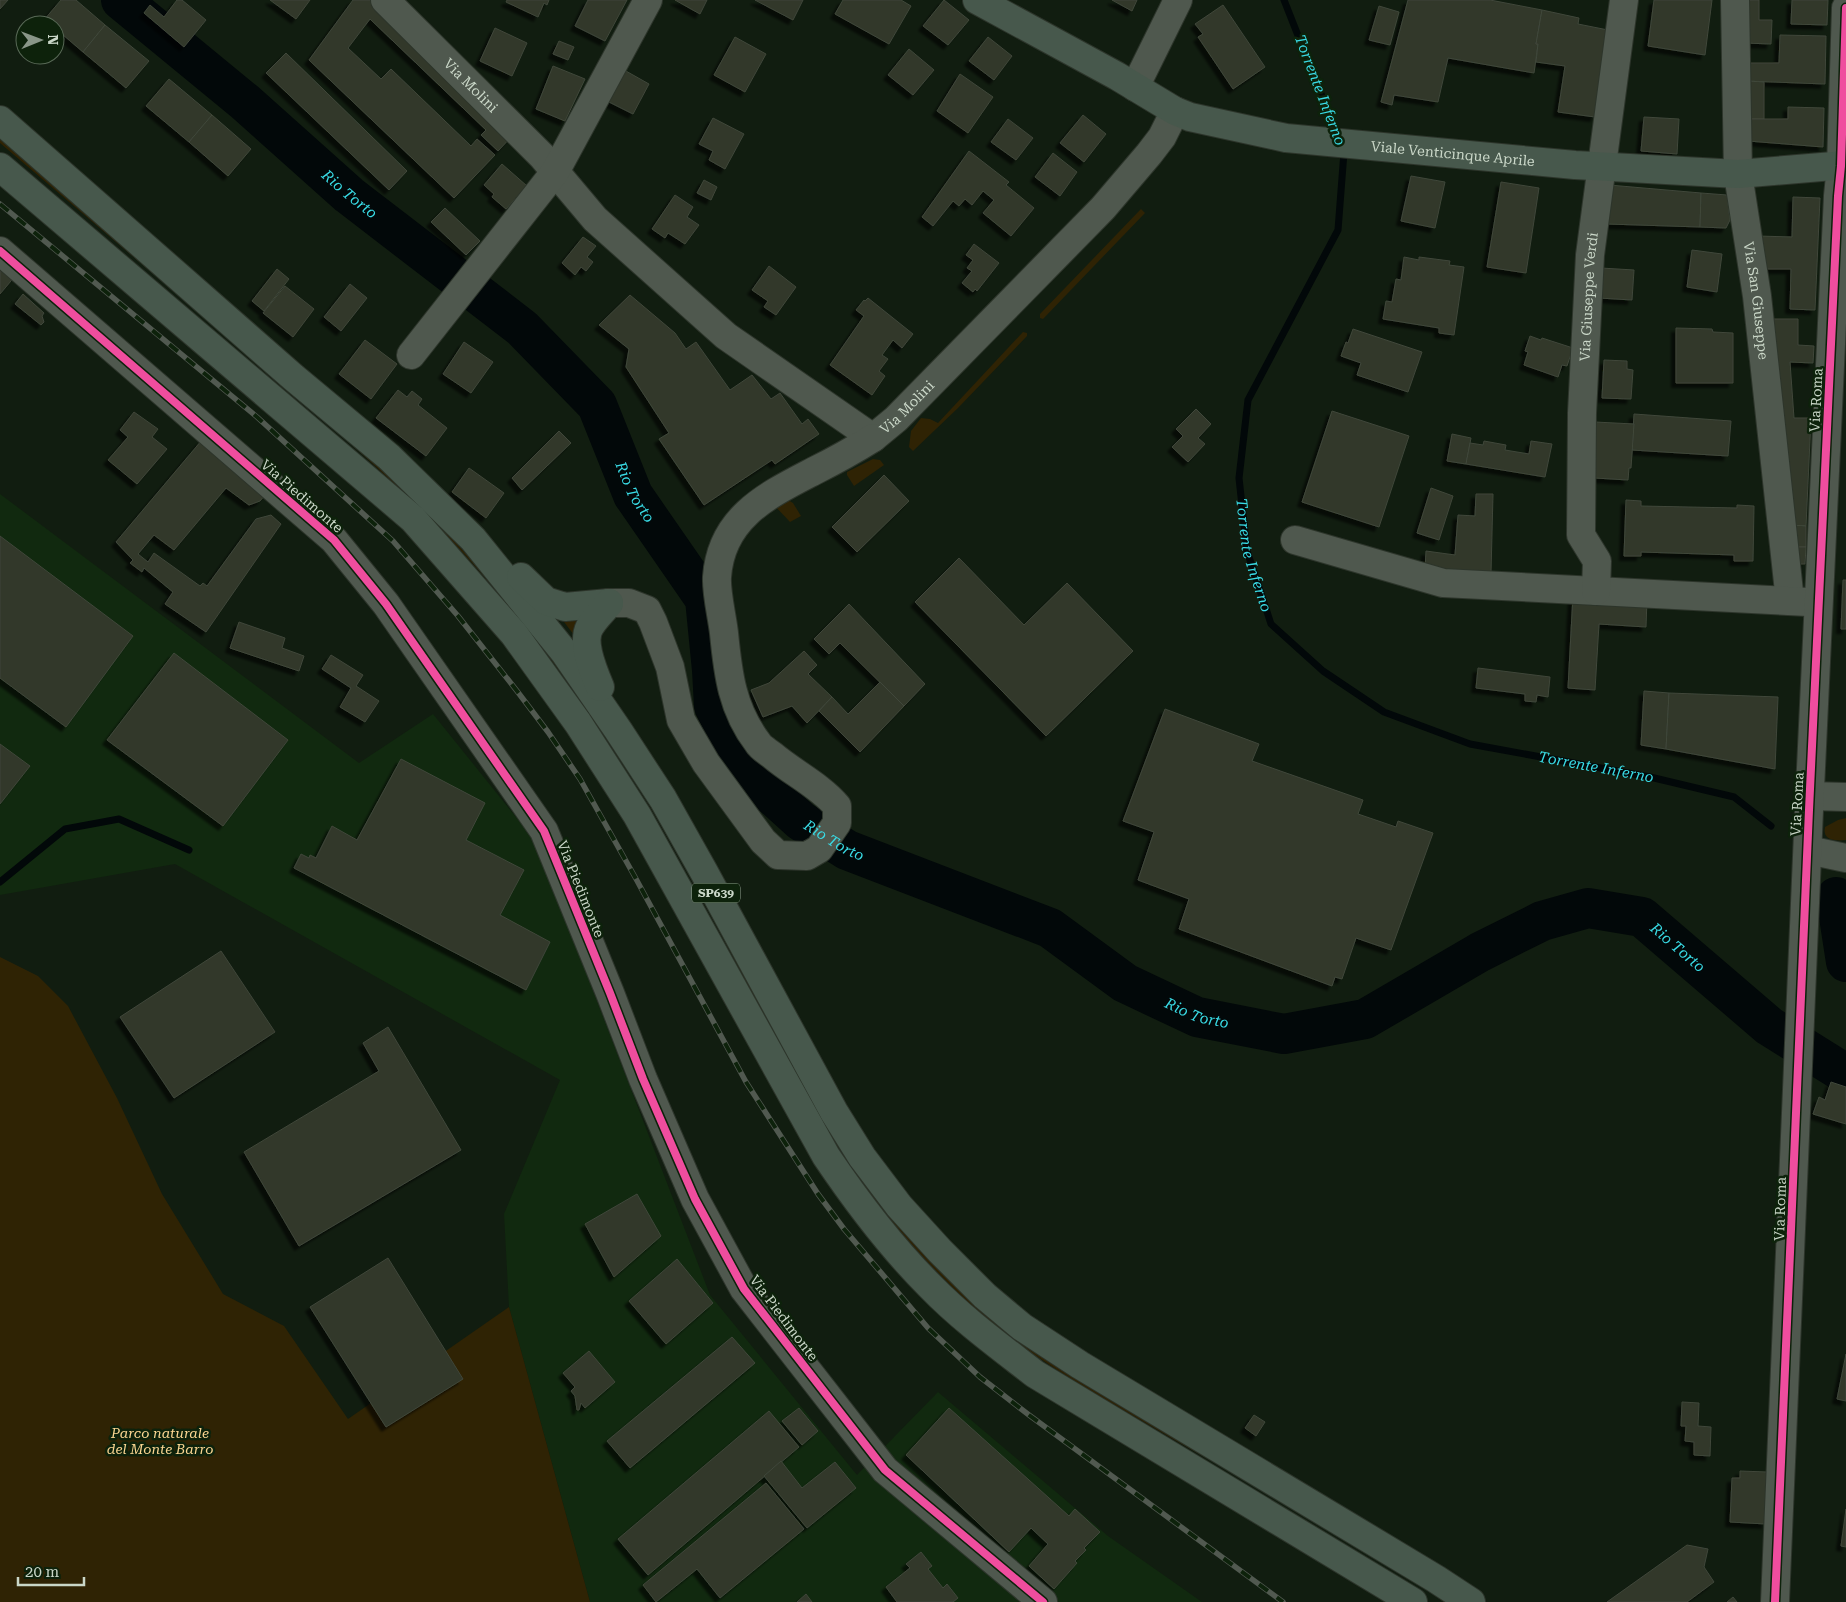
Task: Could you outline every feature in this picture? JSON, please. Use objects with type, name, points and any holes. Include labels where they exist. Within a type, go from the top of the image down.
[{"type":"main road","name":"Viale Venticinque Aprile","points":[[977,0],[1175,111],[1190,117],[1286,138],[1600,166],[1738,174],[1844,166]]},
{"type":"main road","name":"SP639","points":[[0,120],[293,377],[389,457],[473,539],[565,653],[618,730],[663,799],[834,1112],[862,1157],[899,1206],[940,1251],[985,1296],[1022,1327],[1080,1365],[1436,1579],[1471,1602]]},
{"type":"main road","name":"SP639","points":[[0,167],[413,518],[514,634],[578,723],[637,815],[826,1156],[877,1227],[930,1287],[979,1331],[1034,1374],[1414,1602]]},
{"type":"main road","points":[[473,539],[513,567],[532,589],[546,601],[564,607],[609,604]]},
{"type":"main road","points":[[609,604],[589,626],[587,648],[591,667],[618,730]]},
{"type":"street","name":"Via Molini","points":[[385,0],[556,172],[595,219],[726,336],[873,438],[896,419],[1103,208],[1162,137],[1175,111]]},
{"type":"street","points":[[411,355],[556,172],[648,0]]},
{"type":"street","points":[[1135,87],[1178,0]]},
{"type":"street","name":"Via Giuseppe Verdi","points":[[1596,591],[1597,561],[1581,535],[1582,423],[1590,255],[1600,166],[1624,0]]},
{"type":"street","name":"Via San Giuseppe","points":[[1735,0],[1738,174],[1757,296],[1790,601]]},
{"type":"street","name":"Via Roma","points":[[1775,1602],[1837,226],[1844,166],[1846,8]]},
{"type":"street","name":"Via Piedimonte","points":[[0,251],[334,540],[386,604],[544,831],[655,1107],[695,1198],[744,1289],[885,1470],[1043,1602]]},
{"type":"street","points":[[609,604],[629,603],[647,610],[670,667],[681,720],[706,763],[763,841],[778,855],[808,856],[819,849],[837,823],[837,806],[827,794],[782,764],[759,745],[743,721],[728,675],[717,578],[722,550],[734,527],[751,508],[768,495],[845,455],[873,438]]},
{"type":"street","points":[[1295,540],[1443,583],[1820,603]]},
{"type":"street","points":[[1810,796],[1846,797]]},
{"type":"street","points":[[1808,850],[1846,858]]},
{"type":"shaded area","points":[[0,494],[359,763],[433,714],[536,842],[710,1295],[857,1475],[938,1392],[1108,1536],[1202,1602],[590,1602],[509,1307],[504,1214],[560,1080],[175,864],[0,895]]},
{"type":"green space","points":[[0,136],[373,459],[439,524],[509,602],[581,695],[960,1289],[1454,1602],[1444,1602],[1423,1587],[1330,1531],[1066,1376],[990,1322],[937,1272],[882,1209],[838,1146],[801,1083],[694,882],[621,758],[543,649],[507,604],[451,540],[373,464],[0,143]]},
{"type":"green space","points":[[1141,209],[1145,213],[1043,319],[1040,318],[1040,314]]},
{"type":"green space","points":[[1023,332],[1027,333],[1027,336],[958,408],[913,451],[909,447],[911,431],[921,418],[930,419],[938,423]]},
{"type":"green space","points":[[873,459],[880,460],[884,465],[854,486],[847,472]]},
{"type":"green space","points":[[788,500],[793,503],[801,516],[790,522],[774,505]]},
{"type":"green space","points":[[583,612],[577,639],[558,614]]},
{"type":"green space","points":[[1846,818],[1846,840],[1828,838],[1825,827]]},
{"type":"green space","name":"Parco naturale del Monte Barro","points":[[0,957],[38,976],[68,1006],[117,1098],[162,1194],[223,1294],[284,1326],[348,1419],[509,1307],[590,1602],[0,1602]]},
{"type":"building","points":[[0,0],[8,0],[0,9]]},
{"type":"building","points":[[61,0],[76,0],[105,25],[83,52],[65,37],[65,15],[48,15]]},
{"type":"building","points":[[177,0],[182,0],[206,20],[184,47],[144,13],[150,5],[164,17]]},
{"type":"building","points":[[270,0],[310,0],[296,19]]},
{"type":"building","points":[[353,0],[371,0],[513,135],[498,151],[481,135],[486,130],[370,19],[348,48],[381,79],[391,69],[471,146],[477,139],[495,155],[454,198],[309,60]]},
{"type":"building","points":[[507,0],[549,0],[547,5],[544,3],[538,17],[506,2]]},
{"type":"building","points":[[588,0],[627,0],[605,41],[575,26]]},
{"type":"building","points":[[675,0],[707,0],[700,14]]},
{"type":"building","points":[[755,0],[803,0],[793,20]]},
{"type":"building","points":[[843,0],[901,0],[911,6],[889,44],[835,14]]},
{"type":"building","points":[[944,0],[969,20],[948,45],[923,26]]},
{"type":"building","points":[[1112,0],[1137,0],[1132,11]]},
{"type":"building","points":[[1408,0],[1490,0],[1542,10],[1536,44],[1538,44],[1534,73],[1448,58],[1438,102],[1394,95],[1392,105],[1381,102]]},
{"type":"building","points":[[1654,0],[1712,0],[1705,55],[1648,46]]},
{"type":"building","points":[[1744,0],[1759,0],[1759,20],[1772,20],[1771,44],[1745,43]]},
{"type":"building","points":[[1792,0],[1828,0],[1827,25],[1791,24]]},
{"type":"building","points":[[1223,5],[1265,67],[1233,89],[1198,37],[1203,34],[1195,24]]},
{"type":"building","points":[[1379,6],[1399,12],[1390,45],[1369,40]]},
{"type":"building","points":[[1542,10],[1579,18],[1578,24],[1608,30],[1595,117],[1558,112],[1565,66],[1536,62],[1538,44],[1536,44]]},
{"type":"building","points":[[105,25],[149,61],[126,88],[83,52]]},
{"type":"building","points":[[495,28],[527,43],[512,76],[480,61]]},
{"type":"building","points":[[1780,35],[1826,36],[1825,84],[1747,81],[1746,63],[1779,63]]},
{"type":"building","points":[[735,37],[766,54],[745,92],[714,75]]},
{"type":"building","points":[[988,37],[1012,56],[994,80],[969,61]]},
{"type":"building","points":[[559,41],[574,47],[568,60],[553,54]]},
{"type":"building","points":[[909,49],[934,70],[913,95],[888,75]]},
{"type":"building","points":[[286,53],[407,171],[389,190],[266,73]]},
{"type":"building","points":[[553,66],[585,79],[565,121],[536,109]]},
{"type":"building","points":[[617,66],[649,84],[633,114],[601,98]]},
{"type":"building","points":[[960,74],[993,97],[968,133],[937,111]]},
{"type":"building","points":[[169,79],[212,115],[189,142],[146,106]]},
{"type":"building","points":[[1747,81],[1764,82],[1764,119],[1747,119]]},
{"type":"building","points":[[1788,107],[1824,108],[1823,147],[1748,141],[1747,119],[1788,119]]},
{"type":"building","points":[[212,115],[251,149],[228,176],[189,142]]},
{"type":"building","points":[[1083,115],[1106,134],[1084,162],[1060,143]]},
{"type":"building","points":[[1644,117],[1679,119],[1677,154],[1641,151]]},
{"type":"building","points":[[713,118],[744,134],[725,169],[709,160],[713,151],[699,144]]},
{"type":"building","points":[[1008,119],[1033,138],[1016,160],[991,142]]},
{"type":"building","points":[[969,151],[1009,182],[1006,185],[1034,208],[1011,236],[983,213],[994,200],[983,191],[972,205],[965,199],[959,206],[953,201],[933,226],[922,217]]},
{"type":"building","points":[[1053,153],[1077,172],[1060,196],[1035,177]]},
{"type":"building","points":[[502,164],[527,186],[506,209],[492,197],[494,194],[484,185]]},
{"type":"building","points":[[1411,176],[1445,182],[1435,228],[1401,221]]},
{"type":"building","points":[[704,180],[717,187],[711,200],[697,193]]},
{"type":"building","points":[[1501,182],[1539,188],[1526,273],[1487,267]]},
{"type":"building","points":[[1609,185],[1701,193],[1700,227],[1607,224]]},
{"type":"building","points":[[1701,193],[1727,195],[1730,220],[1726,228],[1700,227]]},
{"type":"building","points":[[675,195],[693,207],[687,217],[699,225],[685,244],[668,233],[665,238],[652,229]]},
{"type":"building","points":[[1793,197],[1820,198],[1815,310],[1790,309],[1791,269],[1758,269],[1758,236],[1792,237]]},
{"type":"building","points":[[445,208],[480,241],[466,255],[431,222]]},
{"type":"building","points":[[583,237],[596,246],[587,257],[593,262],[586,271],[581,267],[575,275],[562,263]]},
{"type":"building","points":[[974,244],[999,263],[977,291],[975,289],[973,292],[962,283],[972,271],[967,268],[973,260],[966,255]]},
{"type":"building","points":[[1692,250],[1722,254],[1717,292],[1687,287]]},
{"type":"building","points":[[1404,257],[1419,260],[1419,257],[1450,261],[1449,265],[1464,267],[1454,335],[1439,333],[1439,328],[1383,319],[1386,301],[1392,302],[1396,279],[1401,280]]},
{"type":"building","points":[[0,262],[16,275],[0,294]]},
{"type":"building","points":[[769,266],[796,287],[776,315],[764,307],[768,301],[752,290]]},
{"type":"building","points":[[1601,268],[1634,270],[1632,300],[1599,298]]},
{"type":"building","points":[[277,269],[289,279],[264,311],[252,301]]},
{"type":"building","points":[[350,284],[367,298],[341,331],[324,317]]},
{"type":"building","points":[[285,286],[314,309],[293,337],[263,313]]},
{"type":"building","points":[[23,294],[44,313],[42,316],[44,322],[41,325],[15,304]]},
{"type":"building","points":[[630,295],[675,333],[686,349],[696,342],[730,390],[752,375],[771,399],[780,393],[802,424],[808,419],[819,434],[775,464],[772,460],[704,505],[659,439],[669,433],[626,367],[629,349],[599,325]]},
{"type":"building","points":[[868,298],[913,334],[902,348],[893,340],[882,355],[888,359],[879,371],[885,376],[872,395],[830,365],[864,316],[856,310]]},
{"type":"building","points":[[1771,319],[1798,319],[1798,345],[1814,346],[1813,363],[1790,362],[1794,418],[1811,418],[1806,526],[1792,525]]},
{"type":"building","points":[[1676,328],[1712,329],[1713,332],[1733,333],[1733,383],[1676,383]]},
{"type":"building","points":[[1353,329],[1422,352],[1408,392],[1357,375],[1361,363],[1341,356]]},
{"type":"building","points":[[1530,336],[1573,348],[1567,366],[1562,365],[1558,377],[1524,365],[1528,352],[1525,351]]},
{"type":"building","points":[[365,340],[397,364],[371,399],[339,374]]},
{"type":"building","points":[[464,342],[493,362],[471,393],[443,374]]},
{"type":"building","points":[[1604,360],[1627,361],[1627,369],[1633,370],[1631,399],[1602,398]]},
{"type":"building","points":[[398,390],[407,397],[412,391],[422,399],[418,405],[447,428],[426,456],[376,418]]},
{"type":"building","points":[[1196,409],[1211,424],[1198,438],[1205,444],[1188,462],[1172,447],[1183,436],[1176,429]]},
{"type":"building","points":[[1332,411],[1409,436],[1379,527],[1302,502]]},
{"type":"building","points":[[134,412],[158,429],[152,437],[167,449],[137,484],[108,460],[128,437],[120,430]]},
{"type":"building","points":[[1634,414],[1731,421],[1728,456],[1632,450]]},
{"type":"building","points":[[1595,422],[1634,424],[1631,468],[1629,468],[1628,480],[1595,478],[1595,465],[1592,465]]},
{"type":"building","points":[[559,431],[571,443],[522,490],[512,478]]},
{"type":"building","points":[[1452,434],[1471,438],[1466,464],[1447,461]]},
{"type":"building","points":[[202,440],[270,489],[260,501],[249,505],[226,488],[174,550],[154,535],[138,554],[148,562],[154,553],[200,586],[203,583],[207,586],[256,519],[271,515],[281,524],[206,632],[165,604],[173,592],[144,568],[142,572],[130,563],[133,560],[116,542]]},
{"type":"building","points":[[1484,441],[1506,445],[1505,450],[1529,454],[1531,441],[1552,444],[1545,477],[1466,464],[1470,443],[1483,445]]},
{"type":"building","points":[[469,468],[504,493],[486,518],[452,492]]},
{"type":"building","points":[[884,475],[909,501],[857,552],[832,527]]},
{"type":"building","points":[[1431,488],[1453,496],[1439,540],[1417,533]]},
{"type":"building","points":[[1476,494],[1493,494],[1491,573],[1425,570],[1426,551],[1455,555],[1458,515],[1475,516]]},
{"type":"building","points":[[1626,500],[1641,501],[1641,506],[1737,508],[1737,505],[1754,506],[1753,561],[1734,561],[1734,555],[1641,552],[1641,556],[1624,556]]},
{"type":"building","points":[[1792,525],[1806,526],[1806,547],[1794,547]]},
{"type":"building","points":[[0,536],[133,636],[66,727],[0,678]]},
{"type":"building","points":[[1794,547],[1806,547],[1805,564],[1796,564]]},
{"type":"building","points":[[959,558],[1024,625],[1067,583],[1133,651],[1046,736],[915,602]]},
{"type":"building","points":[[1843,580],[1846,580],[1846,629],[1841,629]]},
{"type":"building","points":[[1573,595],[1647,599],[1646,627],[1599,624],[1595,690],[1568,688]]},
{"type":"building","points":[[849,604],[925,684],[904,706],[840,643],[829,654],[814,639]]},
{"type":"building","points":[[239,622],[285,638],[282,648],[304,656],[299,671],[230,648]]},
{"type":"building","points":[[804,651],[817,665],[808,674],[832,697],[807,723],[792,706],[763,717],[751,690],[769,683]]},
{"type":"building","points":[[174,653],[288,740],[223,826],[107,740]]},
{"type":"building","points":[[331,655],[363,675],[356,686],[379,701],[365,722],[340,707],[351,688],[322,669]]},
{"type":"building","points":[[1478,668],[1550,677],[1548,697],[1537,695],[1536,702],[1525,701],[1525,694],[1476,688]]},
{"type":"building","points":[[880,682],[904,706],[860,752],[819,711],[832,697],[848,714]]},
{"type":"building","points":[[1644,691],[1669,693],[1666,749],[1641,745]]},
{"type":"building","points":[[1669,693],[1778,697],[1775,769],[1666,749]]},
{"type":"building","points":[[1165,709],[1259,744],[1252,761],[1363,800],[1358,814],[1396,827],[1398,821],[1433,833],[1391,950],[1356,938],[1342,979],[1335,977],[1332,986],[1179,929],[1189,899],[1138,880],[1154,832],[1123,821]]},
{"type":"building","points":[[0,744],[30,766],[0,804]]},
{"type":"building","points":[[401,759],[485,803],[466,840],[524,870],[500,915],[550,942],[526,990],[294,868],[301,854],[309,858],[310,855],[316,858],[332,826],[357,840]]},
{"type":"building","points":[[221,951],[275,1032],[174,1098],[120,1017]]},
{"type":"building","points":[[388,1027],[461,1150],[299,1246],[244,1152],[379,1071],[363,1043]]},
{"type":"building","points":[[1831,1082],[1846,1087],[1846,1124],[1813,1114],[1819,1097],[1825,1100]]},
{"type":"building","points":[[637,1194],[661,1236],[614,1277],[585,1224]]},
{"type":"building","points":[[388,1258],[463,1379],[386,1427],[310,1307]]},
{"type":"building","points":[[677,1259],[713,1303],[666,1344],[629,1301]]},
{"type":"building","points":[[732,1337],[755,1363],[630,1468],[607,1441]]},
{"type":"building","points":[[589,1351],[615,1382],[585,1408],[581,1403],[579,1410],[577,1410],[575,1396],[571,1391],[575,1387],[563,1373]]},
{"type":"building","points":[[1846,1354],[1846,1401],[1837,1399]]},
{"type":"building","points":[[1682,1402],[1699,1403],[1698,1426],[1711,1427],[1710,1456],[1694,1455],[1694,1442],[1685,1441],[1686,1426],[1681,1426]]},
{"type":"building","points":[[799,1408],[818,1431],[802,1445],[782,1421]]},
{"type":"building","points":[[949,1408],[1069,1516],[1075,1509],[1100,1532],[1084,1548],[1086,1550],[1075,1561],[1077,1563],[1054,1589],[1029,1566],[1048,1544],[1031,1528],[1009,1552],[906,1455]]},
{"type":"building","points":[[769,1411],[799,1447],[648,1575],[618,1539]]},
{"type":"building","points":[[1254,1415],[1265,1422],[1256,1436],[1245,1428]]},
{"type":"building","points":[[781,1461],[802,1488],[835,1462],[856,1488],[807,1528],[764,1476]]},
{"type":"building","points":[[1740,1471],[1767,1472],[1766,1524],[1730,1522],[1732,1478],[1740,1478]]},
{"type":"building","points":[[766,1483],[804,1529],[720,1598],[697,1569],[656,1602],[643,1585]]},
{"type":"building","points":[[1846,1509],[1846,1547],[1841,1546]]},
{"type":"building","points":[[1687,1545],[1708,1549],[1704,1567],[1714,1582],[1687,1602],[1607,1602]]},
{"type":"building","points":[[921,1552],[932,1566],[928,1569],[943,1588],[947,1584],[958,1598],[953,1602],[897,1602],[886,1587],[910,1568],[906,1564]]},
{"type":"building","points":[[806,1594],[812,1602],[797,1602]]},
{"type":"building","points":[[1733,1597],[1737,1602],[1727,1602]]},
{"type":"waterway","name":"Rio Torto","points":[[121,0],[245,102],[349,195],[522,328],[597,405],[633,495],[705,599],[714,706],[734,746],[762,786],[801,821],[847,850],[1050,928],[1125,983],[1197,1017],[1284,1034],[1365,1019],[1480,952],[1542,921],[1588,908],[1642,917],[1769,1026],[1846,1074]]},
{"type":"waterway","name":"Torrente Inferno","points":[[1284,0],[1338,137]]},
{"type":"waterway","name":"Torrente Inferno","points":[[1343,149],[1338,230],[1248,400],[1239,478],[1247,551],[1271,624],[1323,671],[1384,712],[1470,744],[1650,777],[1734,797],[1771,826]]},
{"type":"waterway","points":[[0,882],[65,829],[119,819],[189,850]]},
{"type":"waterway","name":"Torrente Inferno","points":[[1836,897],[1846,962]]},
{"type":"railway","points":[[0,204],[257,417],[393,541],[458,616],[548,732],[580,779],[746,1082],[818,1194],[844,1229],[928,1328],[980,1377],[1029,1415],[1283,1602]]},
{"type":"cycle path","points":[[1775,1602],[1809,810],[1838,196],[1841,166],[1846,8]]},
{"type":"cycle path","points":[[0,251],[334,540],[386,604],[544,831],[643,1079],[695,1199],[744,1289],[885,1470],[1043,1602]]}]
